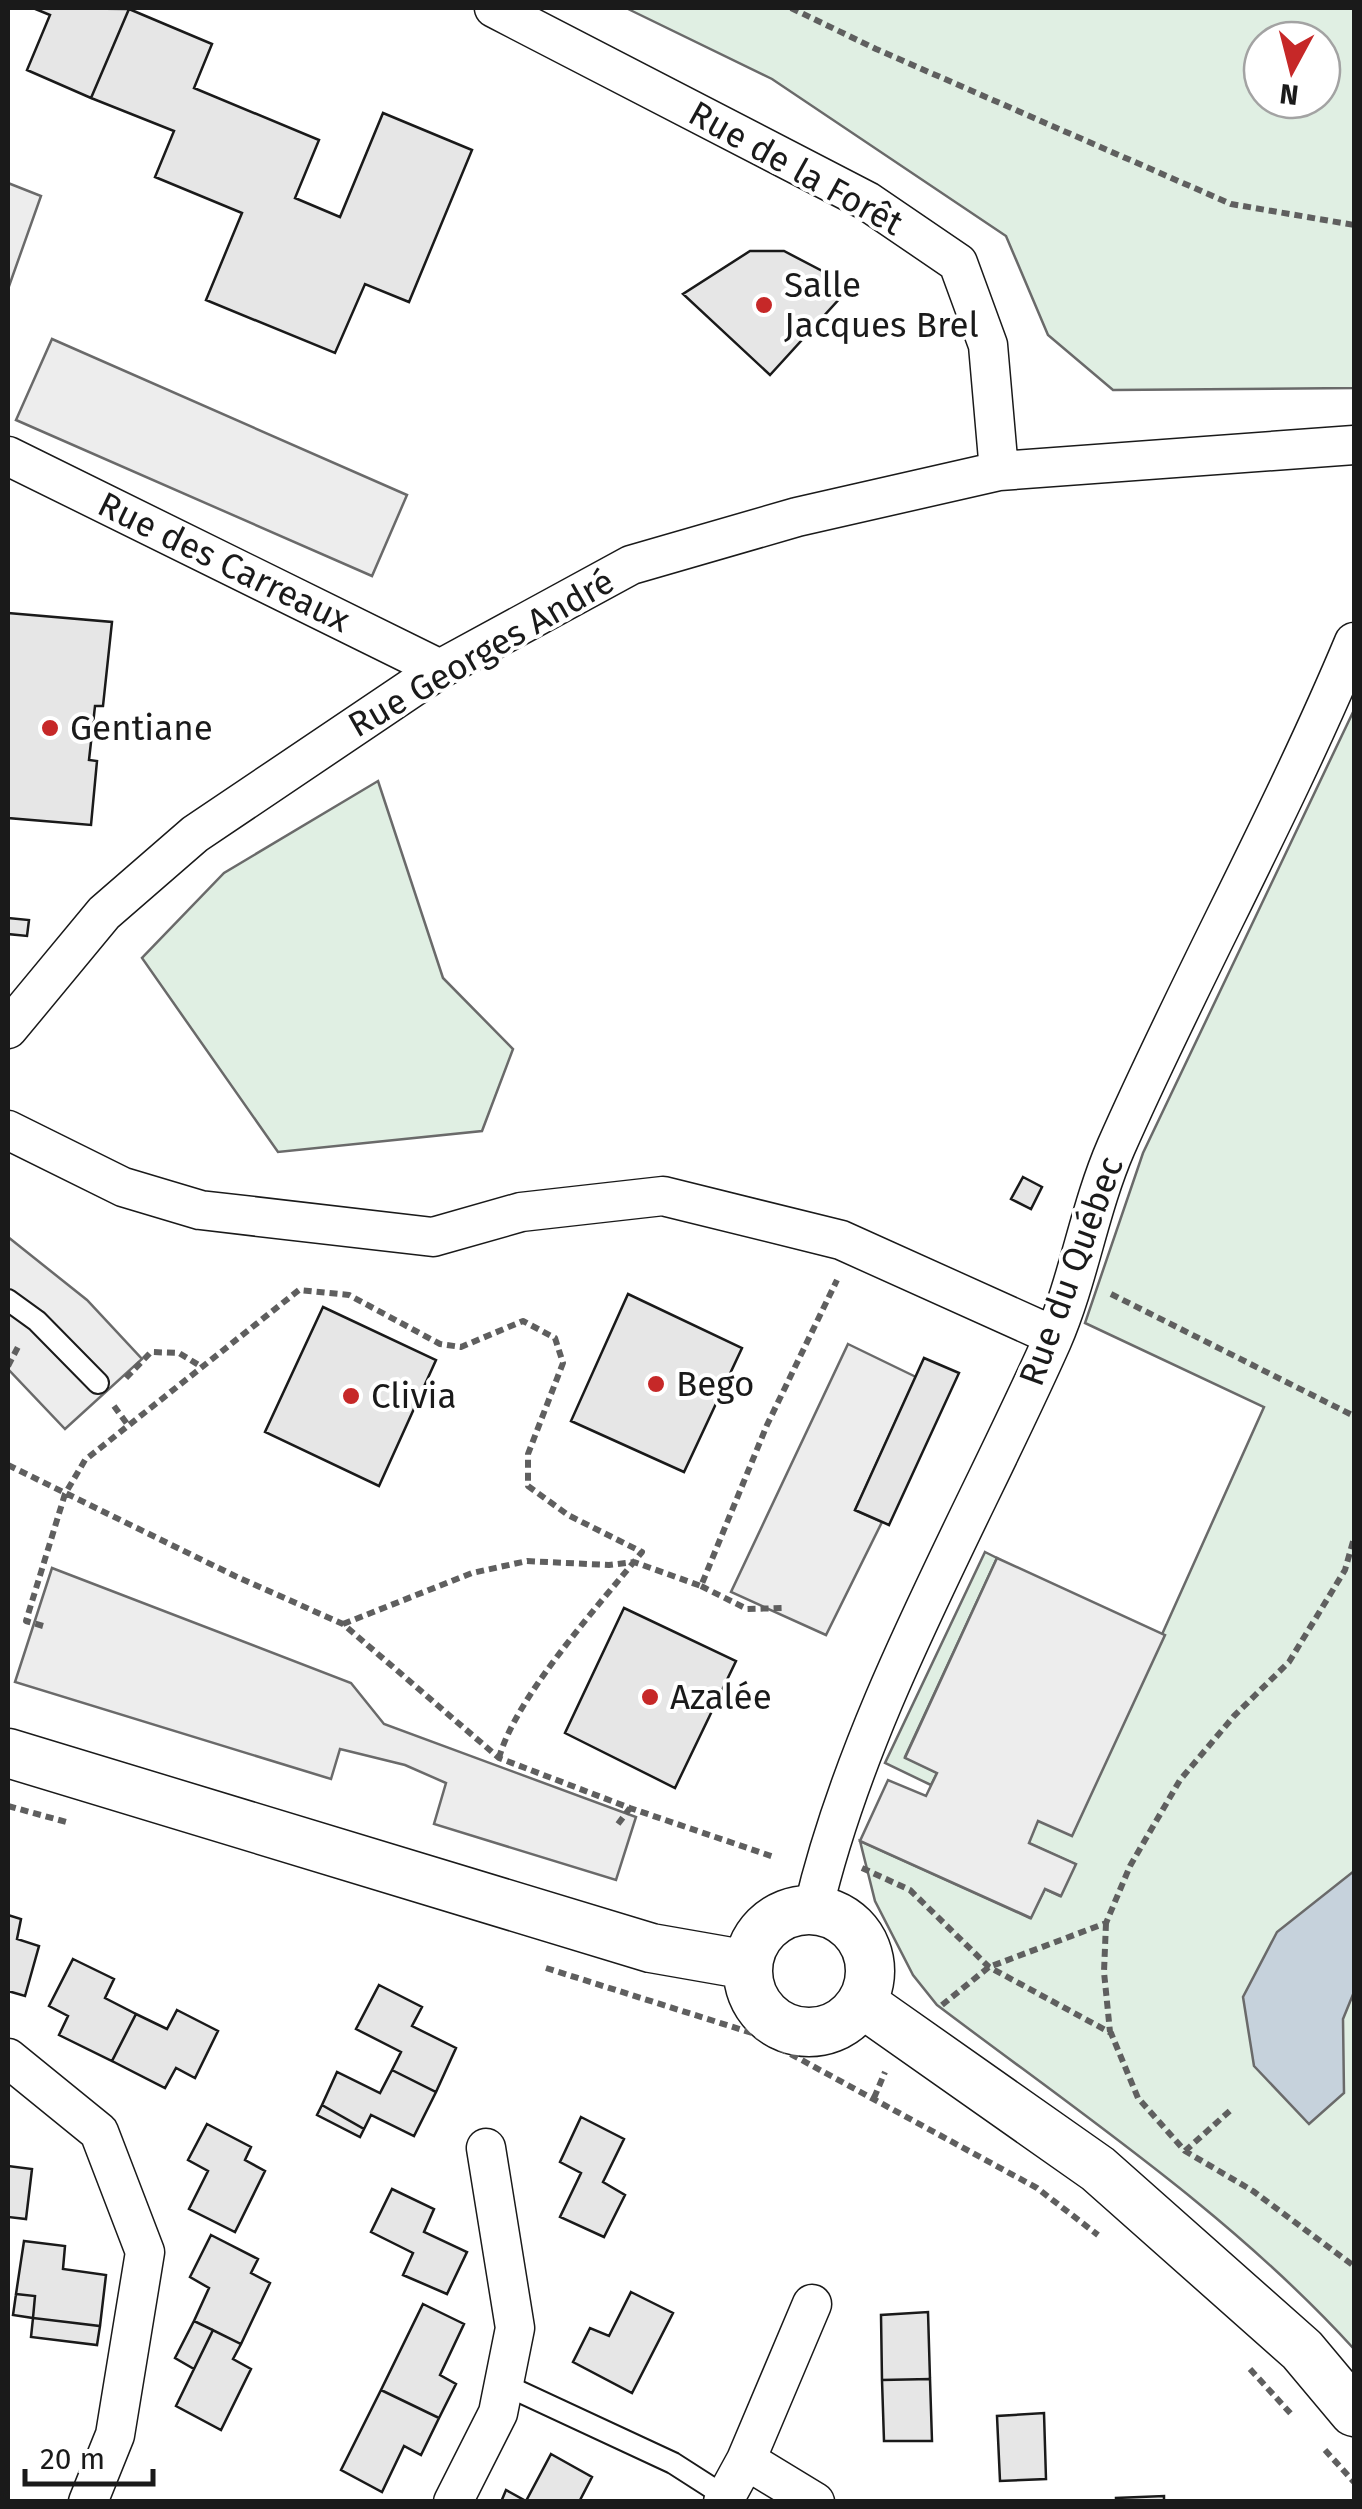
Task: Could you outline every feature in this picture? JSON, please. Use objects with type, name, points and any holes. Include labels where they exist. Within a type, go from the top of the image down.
[{"type":"street","name":"Rue de la Forêt","points":[[494,8],[867,201],[958,263],[988,344],[999,471]]},
{"type":"street","name":"Rue Georges André","points":[[8,1030],[104,912],[194,834],[440,669],[632,565],[797,517],[999,471],[1354,445]]},
{"type":"street","name":"Rue des Carreaux","points":[[8,456],[440,669]]},
{"type":"street","name":"Rue du Québec","points":[[813,1910],[850,1782],[1054,1336],[1114,1151],[1354,642]]},
{"type":"street","points":[[8,1130],[123,1187],[200,1210],[433,1238],[522,1212],[663,1196],[853,1245],[1054,1336]]},
{"type":"street","points":[[8,1753],[651,1948],[748,1965]]},
{"type":"street","points":[[813,1910],[833,1915],[851,1926],[870,1963],[869,1984],[850,2017],[835,2026],[799,2032],[767,2015],[749,1984],[748,1965],[755,1943],[770,1925],[790,1913],[813,1910]]},
{"type":"street","points":[[862,2002],[1098,2170],[1302,2350],[1354,2412]]},
{"type":"street","points":[[8,2058],[99,2132],[146,2252],[115,2435],[88,2502]]},
{"type":"street","points":[[453,2502],[498,2413],[514,2328],[486,2148]]},
{"type":"street","points":[[725,2499],[746,2460],[812,2304]]},
{"type":"street","points":[[746,2460],[815,2502]]},
{"type":"lane","points":[[8,1300],[37,1321],[108,1389]]},
{"type":"lane","points":[[504,2384],[673,2463],[725,2499]]},
{"type":"path","points":[[791,8],[1231,204],[1354,226]]},
{"type":"path","points":[[701,1586],[768,1425],[853,1245]]},
{"type":"path","points":[[1074,1276],[1354,1416]]},
{"type":"path","points":[[43,1626],[26,1620],[66,1494],[85,1460],[299,1290],[349,1295],[440,1344],[461,1347],[523,1321],[554,1338],[563,1363],[528,1454],[528,1486],[568,1515],[642,1552],[548,1672],[504,1738],[499,1758]]},
{"type":"path","points":[[128,1426],[108,1389],[151,1352],[179,1353],[202,1367]]},
{"type":"path","points":[[8,1466],[234,1576],[343,1624],[499,1758],[774,1857]]},
{"type":"path","points":[[1354,1538],[1345,1570],[1290,1662],[1234,1716],[1180,1780],[1130,1866],[1106,1924],[1104,1972],[1111,2033],[1138,2098],[1185,2152],[1253,2191],[1354,2266]]},
{"type":"path","points":[[343,1624],[472,1573],[527,1561],[609,1565],[634,1562],[701,1586],[747,1609],[784,1608]]},
{"type":"path","points":[[8,1806],[81,1826]]},
{"type":"path","points":[[618,1824],[630,1808]]},
{"type":"path","points":[[861,1868],[910,1890],[989,1967],[1111,2033]]},
{"type":"path","points":[[942,2006],[989,1967],[1106,1924]]},
{"type":"path","points":[[535,1964],[752,2033],[1037,2188],[1110,2244]]},
{"type":"path","points":[[874,2098],[890,2059]]},
{"type":"path","points":[[1185,2152],[1233,2108]]},
{"type":"path","points":[[1242,2361],[1305,2428]]},
{"type":"path","points":[[1317,2442],[1354,2482]]},
{"type":"green space","points":[[626,8],[1354,8],[1354,388],[1113,390],[1048,335],[1006,236],[772,79]]},
{"type":"green space","points":[[1354,710],[1354,2349],[1307,2300],[1206,2210],[937,2005],[913,1975],[875,1901],[860,1841],[1030,1918],[1045,1889],[1060,1896],[1075,1864],[1028,1843],[1038,1820],[1072,1835],[1264,1407],[1085,1323],[1143,1153]]},
{"type":"green space","points":[[378,781],[443,978],[513,1049],[482,1131],[278,1152],[142,958],[224,873]]},
{"type":"green space","points":[[985,1552],[997,1558],[905,1757],[937,1773],[931,1785],[885,1763]]},
{"type":"shaded area","points":[[8,183],[41,196],[8,289]]},
{"type":"shaded area","points":[[52,339],[407,495],[372,576],[16,420]]},
{"type":"shaded area","points":[[8,1237],[87,1300],[142,1359],[65,1429],[8,1369]]},
{"type":"shaded area","points":[[848,1344],[916,1377],[855,1510],[882,1522],[826,1635],[731,1592]]},
{"type":"shaded area","points":[[997,1558],[1165,1635],[1072,1836],[1038,1821],[1029,1843],[1076,1864],[1061,1896],[1045,1889],[1031,1918],[860,1841],[888,1780],[926,1796],[937,1773],[905,1758]]},
{"type":"shaded area","points":[[52,1568],[351,1683],[384,1724],[636,1817],[616,1880],[434,1824],[446,1783],[405,1765],[340,1749],[331,1779],[15,1682]]},
{"type":"shaded area","points":[[1354,1871],[1354,1992],[1343,2019],[1344,2093],[1309,2124],[1254,2066],[1243,1997],[1277,1932]]},
{"type":"building","points":[[33,8],[129,9],[91,98],[27,70],[50,15]]},
{"type":"building","points":[[129,9],[212,44],[194,88],[319,140],[295,198],[340,217],[383,113],[472,150],[409,302],[365,284],[335,353],[206,300],[242,213],[155,177],[174,131],[91,98]]},
{"type":"building","name":"Salle Jacques Brel","points":[[750,251],[784,251],[851,286],[770,375],[683,294]]},
{"type":"building","name":"Gentiane","points":[[8,613],[112,622],[103,706],[95,706],[89,760],[97,761],[91,825],[8,818]]},
{"type":"building","points":[[8,918],[29,920],[27,936],[8,934]]},
{"type":"building","points":[[1023,1177],[1042,1187],[1031,1209],[1011,1199]]},
{"type":"building","name":"Bego","points":[[628,1294],[742,1348],[684,1472],[571,1421]]},
{"type":"building","name":"Clivia","points":[[323,1307],[436,1360],[379,1486],[265,1432]]},
{"type":"building","points":[[924,1358],[959,1373],[889,1525],[855,1510]]},
{"type":"building","name":"Azalée","points":[[624,1608],[736,1661],[675,1788],[565,1733]]},
{"type":"building","points":[[8,1915],[21,1919],[17,1939],[39,1946],[25,1996],[8,1991]]},
{"type":"building","points":[[73,1959],[114,1979],[105,1998],[136,2014],[112,2061],[59,2035],[68,2016],[49,2006]]},
{"type":"building","points":[[379,1985],[422,2007],[412,2026],[456,2048],[436,2092],[392,2070],[401,2052],[356,2029]]},
{"type":"building","points":[[177,2010],[218,2031],[195,2078],[176,2068],[165,2088],[112,2061],[136,2014],[167,2029]]},
{"type":"building","points":[[392,2070],[436,2092],[414,2136],[371,2115],[364,2129],[322,2105],[337,2072],[380,2093]]},
{"type":"building","points":[[322,2105],[364,2129],[360,2137],[317,2115]]},
{"type":"building","points":[[581,2117],[624,2139],[603,2182],[625,2195],[604,2237],[560,2217],[581,2173],[560,2162]]},
{"type":"building","points":[[207,2124],[251,2147],[245,2160],[265,2171],[235,2232],[189,2209],[208,2171],[188,2160]]},
{"type":"building","points":[[8,2166],[32,2169],[26,2219],[8,2217]]},
{"type":"building","points":[[392,2189],[434,2209],[424,2232],[467,2252],[447,2294],[403,2275],[413,2253],[371,2232]]},
{"type":"building","points":[[211,2235],[258,2259],[251,2273],[270,2283],[241,2344],[194,2321],[209,2288],[190,2277]]},
{"type":"building","points":[[24,2241],[65,2246],[63,2269],[106,2275],[100,2326],[33,2318],[35,2296],[16,2294]]},
{"type":"building","points":[[631,2292],[673,2313],[632,2393],[573,2362],[590,2328],[609,2336]]},
{"type":"building","points":[[16,2294],[35,2296],[33,2318],[13,2315]]},
{"type":"building","points":[[423,2304],[464,2324],[440,2375],[456,2384],[439,2418],[381,2390]]},
{"type":"building","points":[[928,2312],[930,2379],[882,2380],[881,2315]]},
{"type":"building","points":[[33,2318],[100,2326],[97,2345],[31,2337]]},
{"type":"building","points":[[194,2321],[213,2330],[194,2369],[175,2358]]},
{"type":"building","points":[[213,2330],[241,2344],[233,2359],[251,2369],[221,2430],[176,2406]]},
{"type":"building","points":[[930,2379],[932,2441],[884,2441],[882,2380]]},
{"type":"building","points":[[381,2390],[439,2418],[421,2455],[404,2446],[382,2492],[341,2470]]},
{"type":"building","points":[[1044,2413],[1046,2479],[1000,2481],[997,2416]]},
{"type":"building","points":[[551,2454],[592,2477],[579,2502],[501,2502],[506,2490],[526,2501]]},
{"type":"building","points":[[1164,2496],[1164,2502],[1116,2502],[1116,2498]]},
{"type":"place","name":"Salle Jacques Brel","points":[[764,305]]},
{"type":"place","name":"Gentiane","points":[[50,728]]},
{"type":"place","name":"Bego","points":[[656,1384]]},
{"type":"place","name":"Clivia","points":[[351,1396]]},
{"type":"place","name":"Azalée","points":[[650,1697]]}]
